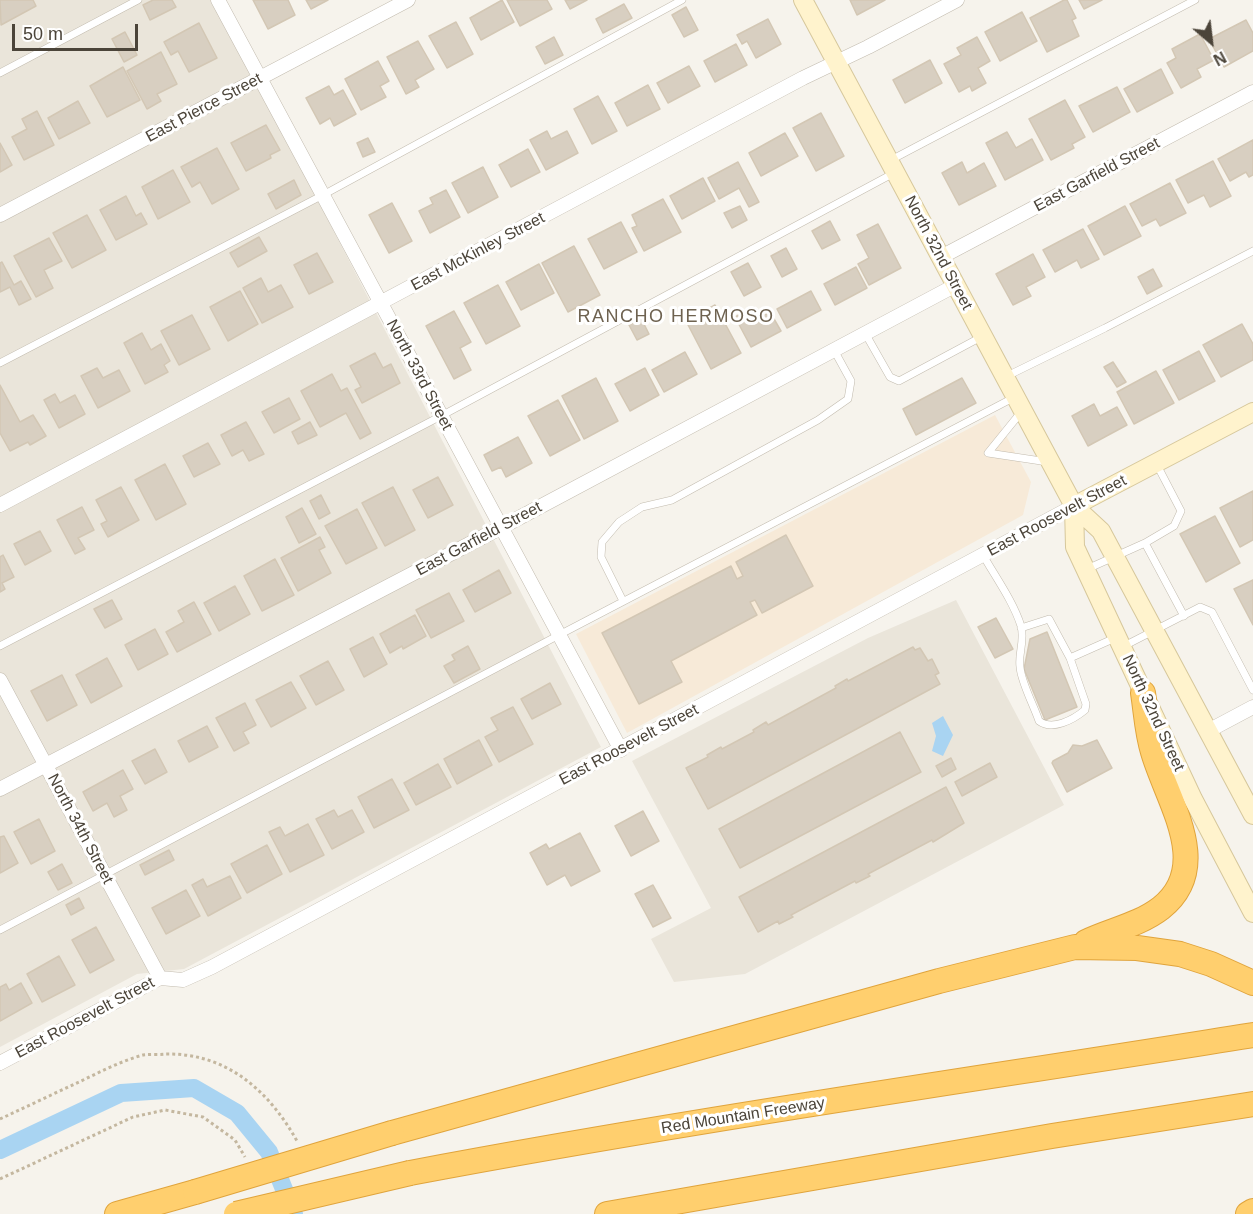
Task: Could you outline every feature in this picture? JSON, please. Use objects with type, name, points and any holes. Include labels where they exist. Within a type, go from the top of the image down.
[{"type":"highway","points":[[117,1214],[392,1133],[939,981],[1075,947],[1149,916],[1175,893],[1184,878],[1186,860],[1184,834],[1152,750],[1143,693]]},
{"type":"highway","points":[[1075,947],[1137,948],[1180,954],[1211,964],[1253,983]]},
{"type":"highway","name":"Red Mountain Freeway","points":[[236,1214],[410,1173],[630,1134],[1051,1065],[1246,1036]]},
{"type":"highway","points":[[607,1214],[881,1165],[1241,1106]]},
{"type":"highway","points":[[1248,1214],[1253,1211]]},
{"type":"main road","name":"North 32nd Street","points":[[803,0],[1074,506],[1101,531],[1253,815]]},
{"type":"main road","name":"East Roosevelt Street","points":[[1074,506],[1253,412]]},
{"type":"main road","name":"North 32nd Street","points":[[1074,506],[1075,547],[1193,799],[1253,913]]},
{"type":"street","name":"North 33rd Street","points":[[218,0],[621,750]]},
{"type":"street","name":"East Pierce Street","points":[[0,215],[408,0]]},
{"type":"street","name":"East McKinley Street","points":[[0,506],[803,78],[957,0]]},
{"type":"street","name":"East Garfield Street","points":[[941,257],[1253,92]]},
{"type":"street","name":"East Garfield Street","points":[[0,789],[500,528],[956,285]]},
{"type":"street","name":"East Roosevelt Street","points":[[0,1063],[160,978],[183,980],[212,967],[1074,506]]},
{"type":"street","name":"North 34th Street","points":[[0,681],[160,978]]},
{"type":"street","points":[[1208,731],[1252,710]]},
{"type":"lane","points":[[0,73],[138,0]]},
{"type":"lane","points":[[0,363],[323,195],[682,0]]},
{"type":"lane","points":[[0,646],[441,416],[1195,0]]},
{"type":"lane","points":[[1005,378],[1253,250]]},
{"type":"lane","points":[[865,333],[890,377],[899,381],[983,336]]},
{"type":"lane","points":[[623,601],[601,557],[602,542],[619,522],[642,507],[672,500],[818,420],[848,399],[851,381],[834,350]]},
{"type":"lane","points":[[0,930],[559,634],[1019,403]]},
{"type":"lane","points":[[1019,403],[988,453],[1051,463]]},
{"type":"lane","points":[[1086,570],[1145,543],[1174,526],[1181,511],[1156,463]]},
{"type":"lane","points":[[1145,543],[1184,616]]},
{"type":"lane","points":[[983,555],[1015,610],[1022,628],[1020,671],[1039,721],[1045,726],[1052,726],[1085,710],[1086,704],[1070,658],[1049,619],[1022,628]]},
{"type":"lane","points":[[1070,658],[1154,630],[1200,607],[1212,612],[1253,690]]},
{"type":"path","points":[[0,1119],[116,1065],[144,1055],[180,1054],[208,1060],[229,1068],[252,1084],[270,1100],[298,1144]]},
{"type":"path","points":[[0,1179],[133,1117],[165,1110],[204,1117],[235,1140],[248,1160]]},
{"type":"shaded area","points":[[0,0],[214,0],[601,747],[184,969],[137,974],[0,1047]]},
{"type":"shaded area","points":[[995,415],[1031,482],[1023,515],[627,733],[576,634]]},
{"type":"shaded area","points":[[956,600],[1064,805],[745,974],[674,982],[651,939],[711,908],[632,761],[868,638]]},
{"type":"water","points":[[943,716],[953,735],[943,756],[932,751],[936,736],[932,723]]},
{"type":"building","points":[[0,0],[33,0],[36,6],[1,25]]},
{"type":"building","points":[[153,0],[172,0],[176,7],[150,20],[143,5]]},
{"type":"building","points":[[253,0],[288,0],[295,15],[268,29]]},
{"type":"building","points":[[306,0],[328,0],[311,9]]},
{"type":"building","points":[[502,0],[514,22],[481,40],[470,18]]},
{"type":"building","points":[[507,0],[547,0],[552,9],[520,26]]},
{"type":"building","points":[[565,0],[587,0],[570,9]]},
{"type":"building","points":[[850,0],[885,0],[857,15]]},
{"type":"building","points":[[1067,0],[1076,18],[1072,20],[1079,36],[1047,52],[1030,18]]},
{"type":"building","points":[[1079,0],[1102,0],[1084,9]]},
{"type":"building","points":[[624,4],[632,18],[603,33],[596,19]]},
{"type":"building","points":[[686,7],[698,30],[684,37],[672,15]]},
{"type":"building","points":[[1022,12],[1037,41],[1000,61],[985,32]]},
{"type":"building","points":[[768,19],[781,44],[756,58],[747,41],[742,44],[737,35]]},
{"type":"building","points":[[1246,20],[1253,33],[1253,51],[1224,67],[1209,39]]},
{"type":"building","points":[[456,22],[473,54],[447,68],[429,36]]},
{"type":"building","points":[[199,23],[217,58],[189,72],[178,51],[171,55],[164,42]]},
{"type":"building","points":[[125,32],[137,55],[124,62],[112,39]]},
{"type":"building","points":[[1200,34],[1214,60],[1197,69],[1201,77],[1181,88],[1167,63],[1176,58],[1172,49]]},
{"type":"building","points":[[554,37],[563,55],[545,64],[536,47]]},
{"type":"building","points":[[977,37],[990,61],[978,68],[986,83],[972,91],[970,86],[959,92],[944,64],[961,55],[957,48]]},
{"type":"building","points":[[418,41],[434,69],[415,80],[419,87],[406,94],[387,57]]},
{"type":"building","points":[[736,44],[747,65],[715,82],[704,61]]},
{"type":"building","points":[[161,52],[177,84],[157,94],[161,101],[147,109],[127,71]]},
{"type":"building","points":[[930,60],[942,83],[905,103],[893,80]]},
{"type":"building","points":[[378,61],[389,81],[380,86],[386,97],[361,110],[345,79]]},
{"type":"building","points":[[689,66],[700,86],[668,103],[657,83]]},
{"type":"building","points":[[123,67],[140,100],[107,117],[90,86]]},
{"type":"building","points":[[1161,69],[1173,93],[1137,112],[1124,89]]},
{"type":"building","points":[[648,85],[660,109],[627,126],[615,103]]},
{"type":"building","points":[[329,86],[334,95],[343,90],[356,114],[334,126],[330,118],[320,124],[306,98]]},
{"type":"building","points":[[1117,87],[1130,112],[1093,132],[1079,106]]},
{"type":"building","points":[[598,96],[617,131],[592,144],[574,109]]},
{"type":"building","points":[[1065,100],[1085,137],[1072,144],[1074,148],[1051,160],[1029,119]]},
{"type":"building","points":[[78,101],[90,123],[59,139],[48,118]]},
{"type":"building","points":[[37,111],[54,145],[24,160],[12,137],[27,129],[22,119]]},
{"type":"building","points":[[821,113],[844,156],[816,171],[793,128]]},
{"type":"building","points":[[266,125],[280,150],[270,155],[271,158],[246,171],[231,143]]},
{"type":"building","points":[[547,131],[551,139],[567,131],[578,153],[546,170],[530,140]]},
{"type":"building","points":[[1007,132],[1016,148],[1032,139],[1043,160],[1005,180],[986,143]]},
{"type":"building","points":[[785,133],[798,156],[761,176],[749,153]]},
{"type":"building","points":[[368,138],[375,152],[363,157],[357,143]]},
{"type":"building","points":[[1253,140],[1253,175],[1249,177],[1246,172],[1230,181],[1218,159]]},
{"type":"building","points":[[0,143],[12,165],[0,172]]},
{"type":"building","points":[[217,148],[239,189],[212,204],[200,182],[192,187],[181,167]]},
{"type":"building","points":[[528,149],[540,172],[511,187],[499,165]]},
{"type":"building","points":[[1213,161],[1231,196],[1210,207],[1204,195],[1188,203],[1176,180]]},
{"type":"building","points":[[738,162],[759,202],[749,207],[739,188],[719,199],[708,178]]},
{"type":"building","points":[[962,162],[967,173],[984,163],[996,186],[959,205],[942,173]]},
{"type":"building","points":[[483,167],[498,197],[468,213],[452,183]]},
{"type":"building","points":[[173,170],[190,202],[158,219],[142,187]]},
{"type":"building","points":[[703,178],[715,201],[682,219],[670,196]]},
{"type":"building","points":[[294,180],[301,195],[276,209],[268,194]]},
{"type":"building","points":[[1170,183],[1186,213],[1160,226],[1156,219],[1142,226],[1130,204]]},
{"type":"building","points":[[446,190],[460,217],[430,233],[419,211],[433,204],[430,198]]},
{"type":"building","points":[[126,196],[136,216],[141,213],[147,224],[116,240],[100,210]]},
{"type":"building","points":[[663,199],[681,232],[644,251],[632,228],[637,226],[632,215]]},
{"type":"building","points":[[392,203],[412,241],[389,253],[369,215]]},
{"type":"building","points":[[740,206],[747,220],[732,228],[724,213]]},
{"type":"building","points":[[1125,206],[1141,236],[1104,255],[1088,226]]},
{"type":"building","points":[[87,215],[106,250],[72,268],[53,233]]},
{"type":"building","points":[[830,221],[840,240],[822,249],[812,231]]},
{"type":"building","points":[[621,222],[637,252],[604,269],[588,239]]},
{"type":"building","points":[[878,224],[901,268],[869,285],[858,264],[869,258],[857,235]]},
{"type":"building","points":[[1083,229],[1099,259],[1081,268],[1077,260],[1055,272],[1043,250]]},
{"type":"building","points":[[259,237],[267,251],[238,267],[230,253]]},
{"type":"building","points":[[49,238],[62,261],[44,270],[53,288],[36,297],[14,256]]},
{"type":"building","points":[[574,246],[600,295],[568,312],[542,263]]},
{"type":"building","points":[[786,248],[797,269],[782,277],[771,256]]},
{"type":"building","points":[[317,253],[333,282],[309,294],[294,265]]},
{"type":"building","points":[[1033,254],[1045,277],[1026,287],[1031,296],[1013,305],[996,274]]},
{"type":"building","points":[[2,262],[14,285],[21,281],[31,299],[19,305],[10,287],[0,292],[0,263]]},
{"type":"building","points":[[748,263],[761,287],[744,296],[731,272]]},
{"type":"building","points":[[539,264],[554,293],[521,310],[506,282]]},
{"type":"building","points":[[856,267],[867,288],[835,305],[824,284]]},
{"type":"building","points":[[1153,269],[1162,286],[1147,294],[1138,277]]},
{"type":"building","points":[[261,278],[268,292],[281,285],[293,307],[262,323],[243,288]]},
{"type":"building","points":[[498,285],[520,326],[486,344],[464,303]]},
{"type":"building","points":[[240,291],[258,324],[228,341],[210,307]]},
{"type":"building","points":[[811,291],[821,310],[787,328],[777,309]]},
{"type":"building","points":[[715,305],[741,353],[711,369],[686,321]]},
{"type":"building","points":[[754,307],[760,317],[770,312],[781,331],[751,347],[735,317]]},
{"type":"building","points":[[454,311],[471,342],[460,348],[471,370],[454,379],[426,326]]},
{"type":"building","points":[[192,315],[210,349],[179,365],[161,331]]},
{"type":"building","points":[[641,318],[649,334],[637,340],[629,325]]},
{"type":"building","points":[[1242,324],[1253,344],[1253,360],[1221,377],[1203,345]]},
{"type":"building","points":[[142,333],[151,350],[161,344],[170,361],[164,365],[168,372],[145,384],[124,343]]},
{"type":"building","points":[[1199,351],[1215,381],[1179,400],[1163,370]]},
{"type":"building","points":[[685,352],[697,374],[664,392],[652,370]]},
{"type":"building","points":[[375,353],[383,368],[391,364],[400,383],[362,403],[355,390],[361,387],[350,366]]},
{"type":"building","points":[[1113,362],[1126,382],[1117,387],[1104,367]]},
{"type":"building","points":[[97,368],[103,378],[119,370],[130,391],[98,408],[81,376]]},
{"type":"building","points":[[645,368],[659,395],[630,411],[615,384]]},
{"type":"building","points":[[1156,371],[1174,403],[1134,424],[1117,392]]},
{"type":"building","points":[[332,374],[341,391],[347,388],[371,433],[360,439],[346,413],[320,427],[301,391]]},
{"type":"building","points":[[596,378],[618,421],[584,439],[562,396]]},
{"type":"building","points":[[962,378],[976,403],[916,435],[903,409]]},
{"type":"building","points":[[0,385],[20,422],[33,415],[46,436],[30,445],[28,442],[10,451],[0,433]]},
{"type":"building","points":[[55,394],[60,403],[75,395],[85,414],[59,428],[44,400]]},
{"type":"building","points":[[289,398],[300,419],[274,433],[262,412]]},
{"type":"building","points":[[558,400],[580,440],[550,456],[528,416]]},
{"type":"building","points":[[1094,404],[1100,416],[1117,407],[1127,425],[1088,446],[1072,416]]},
{"type":"building","points":[[246,422],[264,454],[249,461],[243,450],[232,456],[221,435]]},
{"type":"building","points":[[310,422],[317,435],[298,444],[292,432]]},
{"type":"building","points":[[518,437],[532,463],[506,477],[501,467],[492,471],[484,455]]},
{"type":"building","points":[[208,443],[220,464],[194,477],[183,456]]},
{"type":"building","points":[[165,464],[186,504],[156,520],[135,480]]},
{"type":"building","points":[[438,477],[453,505],[428,518],[413,490]]},
{"type":"building","points":[[121,487],[139,520],[108,537],[101,524],[107,521],[96,500]]},
{"type":"building","points":[[393,487],[415,530],[385,546],[362,503]]},
{"type":"building","points":[[1253,491],[1253,540],[1240,547],[1220,508]]},
{"type":"building","points":[[321,495],[330,513],[319,519],[310,501]]},
{"type":"building","points":[[82,507],[94,530],[78,538],[85,549],[75,554],[57,520]]},
{"type":"building","points":[[302,508],[316,534],[299,543],[286,517]]},
{"type":"building","points":[[357,509],[377,548],[346,564],[325,526]]},
{"type":"building","points":[[1215,516],[1240,563],[1206,582],[1180,534]]},
{"type":"building","points":[[40,531],[51,551],[25,565],[14,544]]},
{"type":"building","points":[[786,535],[813,586],[762,613],[755,600],[750,602],[757,615],[671,661],[682,682],[639,704],[602,633],[731,566],[737,579],[743,576],[736,562]]},
{"type":"building","points":[[320,537],[325,547],[319,550],[331,573],[298,591],[281,558]]},
{"type":"building","points":[[3,555],[14,577],[2,583],[5,589],[0,592],[0,557]]},
{"type":"building","points":[[275,559],[294,595],[262,611],[244,576]]},
{"type":"building","points":[[499,570],[511,593],[475,612],[463,590]]},
{"type":"building","points":[[1253,580],[1253,625],[1234,589]]},
{"type":"building","points":[[235,586],[250,614],[219,631],[204,603]]},
{"type":"building","points":[[449,593],[464,621],[431,638],[416,610]]},
{"type":"building","points":[[112,600],[122,619],[105,628],[94,609]]},
{"type":"building","points":[[194,602],[211,634],[177,652],[166,632],[184,622],[178,611]]},
{"type":"building","points":[[415,615],[426,636],[403,649],[402,646],[390,653],[380,634]]},
{"type":"building","points":[[996,618],[1013,649],[995,658],[978,627]]},
{"type":"building","points":[[155,629],[168,654],[138,670],[125,645]]},
{"type":"building","points":[[1047,632],[1077,707],[1045,720],[1024,669],[1030,639]]},
{"type":"building","points":[[373,637],[387,664],[364,677],[350,649]]},
{"type":"building","points":[[468,646],[480,669],[454,683],[444,666],[455,660],[452,655]]},
{"type":"building","points":[[913,647],[915,650],[920,648],[928,661],[932,659],[939,673],[935,675],[940,684],[708,809],[686,768],[708,757],[707,755],[721,747],[722,749],[754,732],[753,730],[766,722],[768,725],[836,688],[835,686],[847,679],[848,681]]},
{"type":"building","points":[[107,658],[122,686],[91,703],[76,675]]},
{"type":"building","points":[[328,661],[344,690],[316,705],[300,676]]},
{"type":"building","points":[[62,675],[77,705],[47,721],[31,691]]},
{"type":"building","points":[[291,682],[306,708],[271,727],[256,700]]},
{"type":"building","points":[[550,683],[561,704],[532,719],[521,699]]},
{"type":"building","points":[[245,703],[256,725],[243,732],[249,743],[234,751],[216,718]]},
{"type":"building","points":[[513,707],[533,744],[499,762],[485,737],[498,730],[491,718]]},
{"type":"building","points":[[207,726],[218,747],[189,762],[178,741]]},
{"type":"building","points":[[900,732],[921,772],[740,868],[719,829]]},
{"type":"building","points":[[479,740],[492,765],[457,784],[444,759]]},
{"type":"building","points":[[1097,740],[1112,768],[1067,792],[1053,761],[1068,753],[1073,745],[1082,746]]},
{"type":"building","points":[[155,749],[167,772],[145,784],[132,761]]},
{"type":"building","points":[[951,758],[956,769],[942,777],[936,766]]},
{"type":"building","points":[[990,763],[997,777],[962,796],[955,782]]},
{"type":"building","points":[[438,764],[451,787],[416,805],[404,783]]},
{"type":"building","points":[[123,770],[133,789],[120,796],[127,810],[114,817],[107,803],[93,811],[83,792]]},
{"type":"building","points":[[392,779],[409,810],[374,828],[358,797]]},
{"type":"building","points":[[946,787],[964,823],[933,842],[932,840],[868,874],[870,876],[856,883],[855,881],[791,915],[793,917],[779,924],[778,921],[758,932],[739,897]]},
{"type":"building","points":[[334,810],[338,817],[352,810],[364,832],[332,849],[316,819]]},
{"type":"building","points":[[643,811],[659,841],[631,856],[615,826]]},
{"type":"building","points":[[39,819],[55,851],[31,864],[14,832]]},
{"type":"building","points":[[308,824],[324,855],[290,872],[269,832],[280,827],[285,836]]},
{"type":"building","points":[[580,833],[600,871],[571,886],[565,875],[547,885],[530,853],[546,844],[549,849]]},
{"type":"building","points":[[4,836],[18,863],[0,873],[0,837]]},
{"type":"building","points":[[267,845],[282,874],[247,893],[231,864]]},
{"type":"building","points":[[169,850],[174,860],[145,875],[140,865]]},
{"type":"building","points":[[62,864],[72,883],[58,890],[48,872]]},
{"type":"building","points":[[230,876],[241,898],[208,916],[192,885],[203,879],[207,887]]},
{"type":"building","points":[[653,885],[671,918],[653,927],[635,894]]},
{"type":"building","points":[[186,890],[200,916],[166,934],[152,908]]},
{"type":"building","points":[[79,898],[84,908],[71,915],[66,905]]},
{"type":"building","points":[[96,927],[114,960],[90,973],[72,940]]},
{"type":"building","points":[[59,956],[75,985],[42,1002],[27,974]]},
{"type":"building","points":[[21,983],[32,1003],[0,1021],[0,987],[6,984],[9,990]]},
{"type":"waterway","points":[[0,1150],[121,1093],[194,1088],[237,1113],[269,1152],[294,1214]]},
{"type":"district","name":"RANCHO HERMOSO","points":[[676,317]]}]
